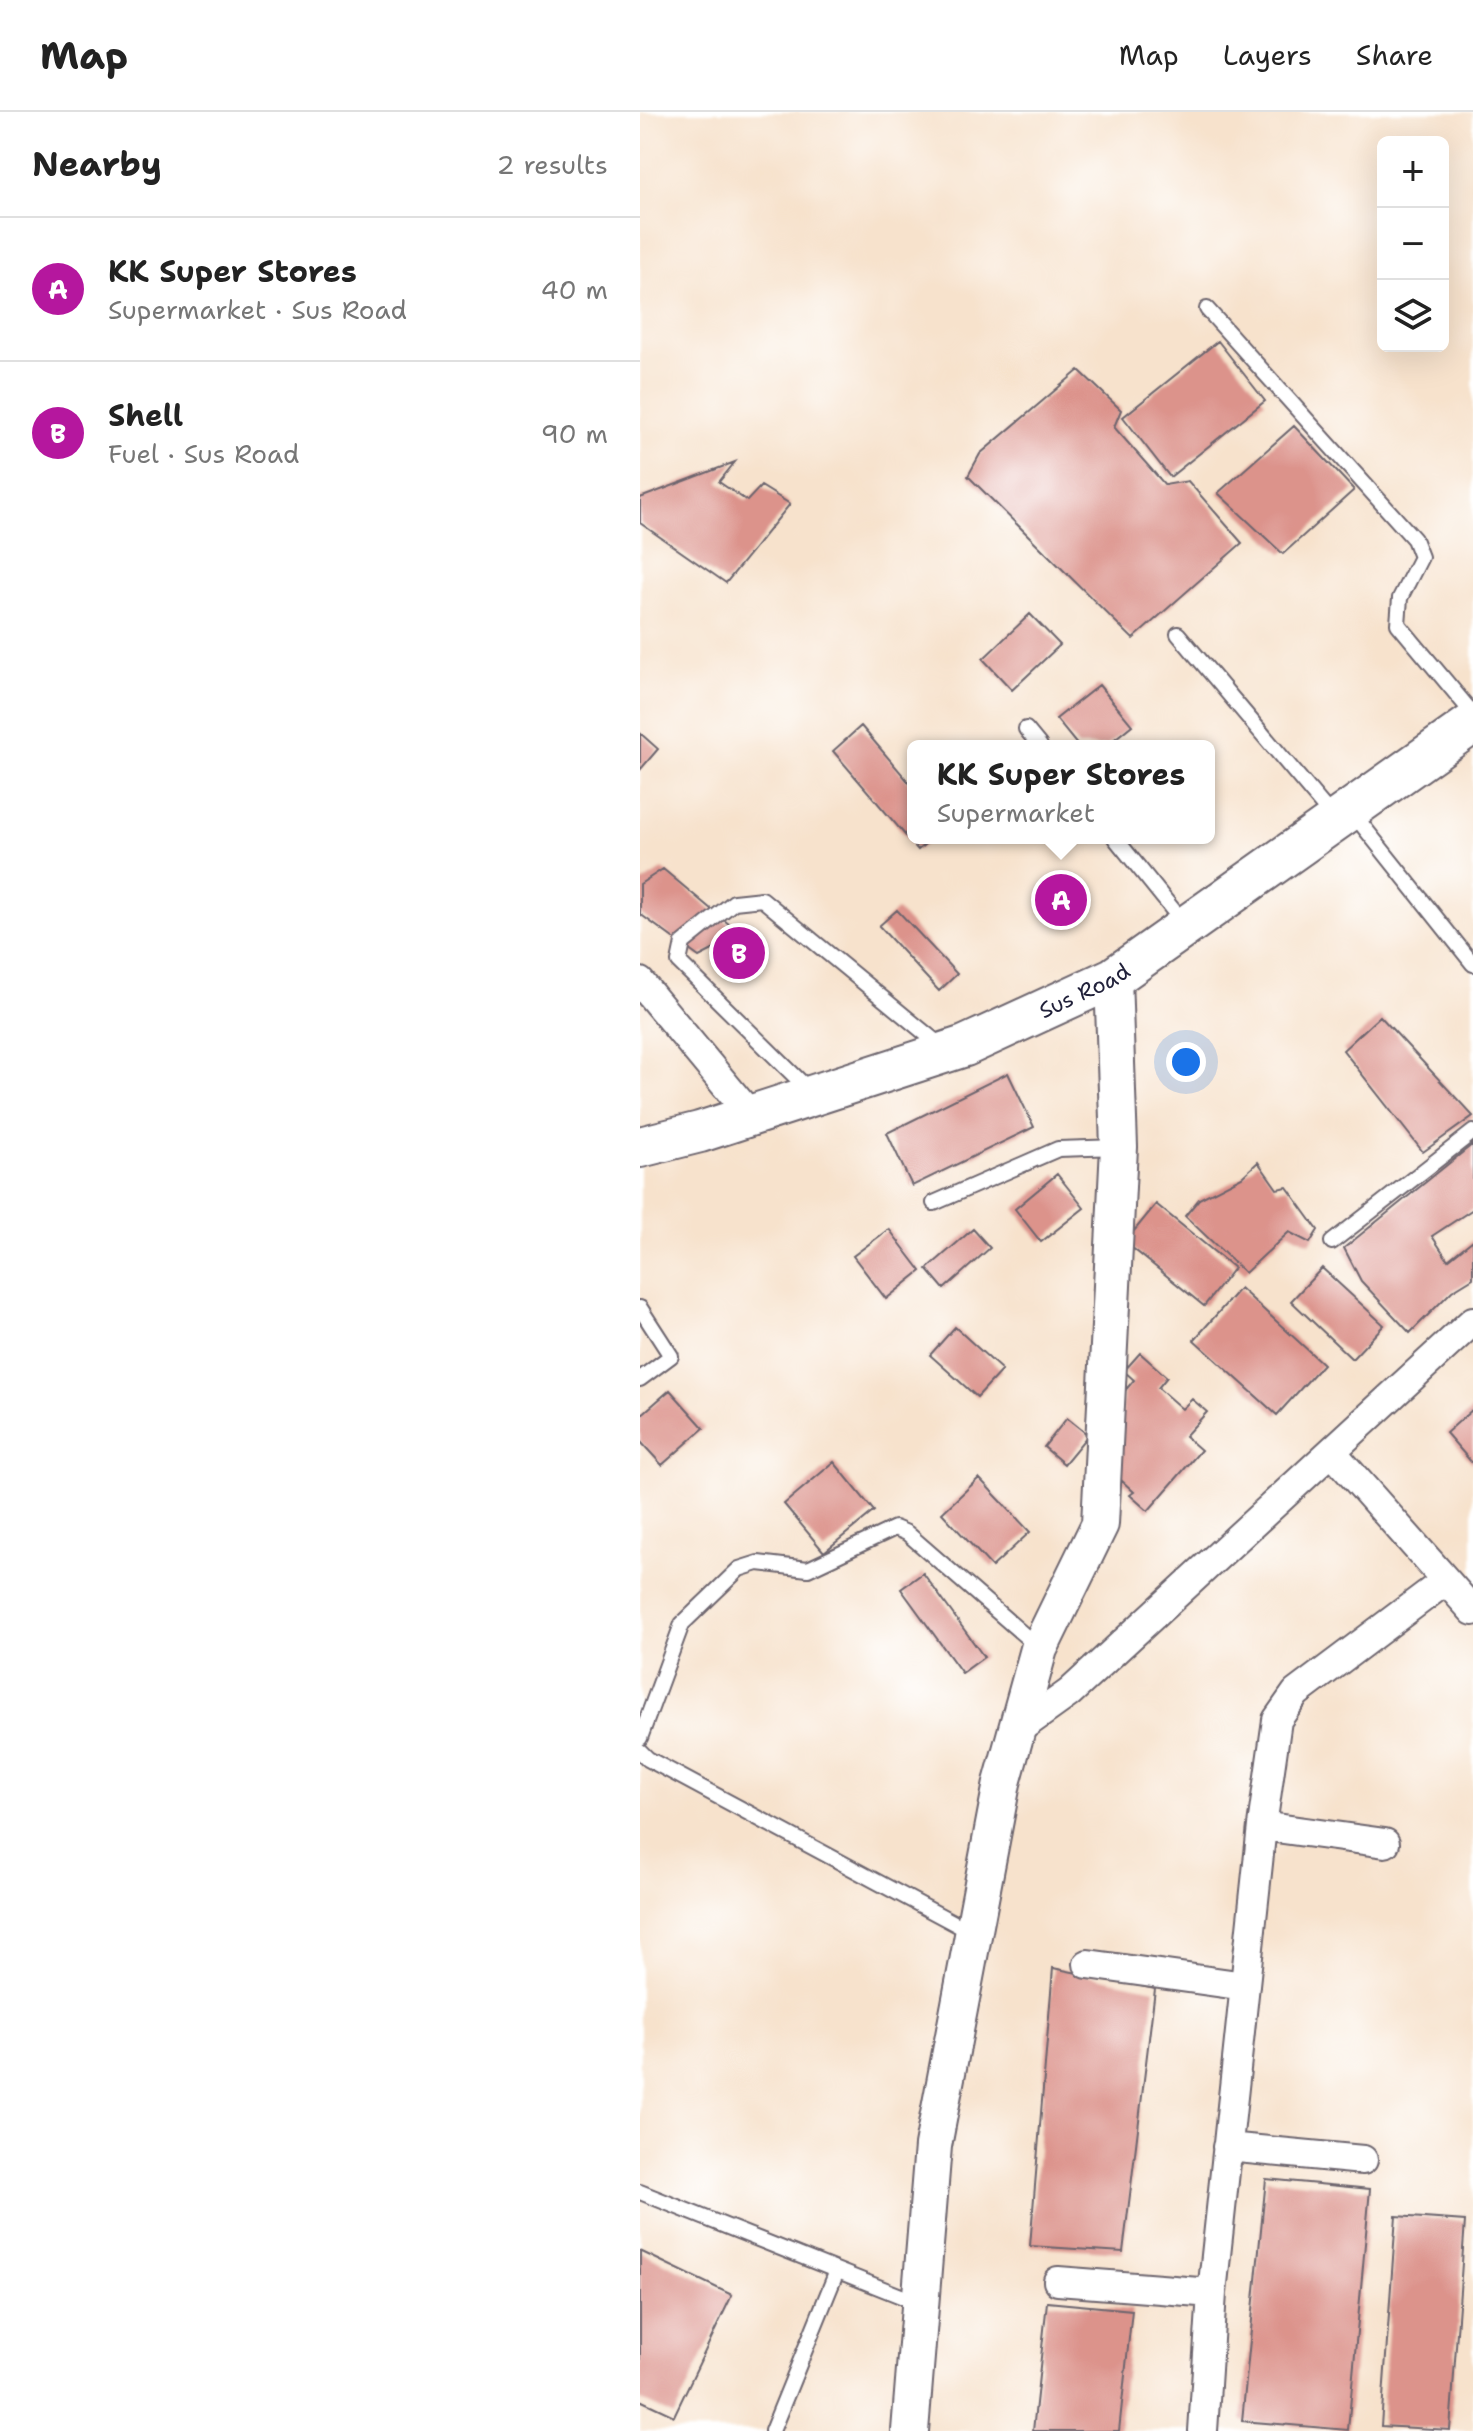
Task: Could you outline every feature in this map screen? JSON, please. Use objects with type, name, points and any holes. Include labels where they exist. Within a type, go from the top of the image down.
[{"type":"main road","name":"Sus Road","points":[[640,1147],[751,1116],[947,1052],[1113,978],[1472,723]]},
{"type":"street","points":[[910,2431],[933,2146],[971,1933],[1016,1731],[1039,1649],[1100,1524],[1119,1147],[1113,978]]},
{"type":"street","points":[[640,982],[751,1116]]},
{"type":"street","points":[[1016,1731],[1069,1693],[1473,1321]]},
{"type":"street","points":[[1332,1452],[1473,1611]]},
{"type":"street","points":[[1203,2431],[1212,2293],[1227,2147],[1262,1826],[1277,1720],[1296,1693],[1445,1581]]},
{"type":"street","points":[[1262,1826],[1385,1843]]},
{"type":"street","points":[[1088,1964],[1245,1986]]},
{"type":"street","points":[[1227,2147],[1363,2160]]},
{"type":"street","points":[[1058,2281],[1212,2293]]},
{"type":"lane","points":[[1207,309],[1414,539],[1421,557],[1400,598],[1398,624],[1472,723]]},
{"type":"lane","points":[[1178,634],[1473,964]]},
{"type":"lane","points":[[1026,729],[1035,740]]},
{"type":"lane","points":[[1120,844],[1186,926]]},
{"type":"lane","points":[[814,1095],[679,962],[683,943],[734,902],[762,899],[947,1052]]},
{"type":"lane","points":[[1332,1242],[1473,1132]]},
{"type":"lane","points":[[934,1203],[1058,1149],[1119,1147]]},
{"type":"lane","points":[[640,1308],[671,1356],[640,1379]]},
{"type":"lane","points":[[640,1738],[682,1624],[739,1569],[758,1563],[808,1569],[895,1528],[907,1533],[1039,1649]]},
{"type":"lane","points":[[640,1751],[648,1759],[971,1933]]},
{"type":"lane","points":[[640,2192],[921,2304]]},
{"type":"lane","points":[[772,2431],[837,2271]]},
{"type":"building","points":[[1218,341],[1265,401],[1170,477],[1123,417]]},
{"type":"building","points":[[1079,370],[1121,410],[1114,427],[1165,485],[1188,481],[1242,543],[1133,639],[968,476],[980,454]]},
{"type":"building","points":[[1294,426],[1354,490],[1283,554],[1218,493]]},
{"type":"building","points":[[735,462],[719,482],[747,501],[761,486],[790,504],[726,583],[640,523],[640,498]]},
{"type":"building","points":[[1030,614],[1060,645],[1012,690],[983,659]]},
{"type":"building","points":[[1099,685],[1132,725],[1113,740],[1073,740],[1056,719]]},
{"type":"building","points":[[861,726],[907,780],[907,837],[833,751]]},
{"type":"building","points":[[640,733],[658,749],[640,770]]},
{"type":"building","points":[[663,869],[742,935],[699,957],[640,914],[640,884]]},
{"type":"building","points":[[897,910],[957,974],[939,991],[879,926]]},
{"type":"building","points":[[1380,1016],[1473,1116],[1423,1152],[1343,1050]]},
{"type":"building","points":[[1008,1073],[1034,1127],[912,1186],[887,1133]]},
{"type":"building","points":[[1473,1144],[1473,1209],[1432,1236],[1448,1260],[1473,1240],[1473,1278],[1452,1291],[1410,1333],[1361,1281],[1344,1248]]},
{"type":"building","points":[[1258,1162],[1277,1189],[1287,1187],[1318,1230],[1310,1243],[1289,1232],[1245,1273],[1185,1216],[1199,1199],[1242,1177]]},
{"type":"building","points":[[1057,1174],[1084,1208],[1041,1242],[1015,1209]]},
{"type":"building","points":[[1156,1204],[1234,1268],[1204,1306],[1125,1242]]},
{"type":"building","points":[[889,1229],[921,1271],[886,1299],[853,1256]]},
{"type":"building","points":[[973,1229],[990,1248],[944,1289],[927,1269]]},
{"type":"building","points":[[1322,1268],[1384,1325],[1352,1359],[1291,1301]]},
{"type":"building","points":[[1240,1288],[1323,1364],[1277,1415],[1194,1340]]},
{"type":"building","points":[[955,1327],[1002,1370],[977,1397],[930,1355]]},
{"type":"building","points":[[1140,1353],[1167,1377],[1158,1388],[1182,1409],[1192,1399],[1207,1412],[1185,1436],[1201,1450],[1148,1511],[1130,1495],[1134,1492],[1122,1481],[1118,1485],[1123,1393],[1134,1380],[1124,1371]]},
{"type":"building","points":[[670,1390],[704,1428],[662,1465],[640,1441],[640,1416]]},
{"type":"building","points":[[1473,1409],[1473,1464],[1446,1433]]},
{"type":"building","points":[[1067,1418],[1088,1435],[1064,1464],[1044,1447]]},
{"type":"building","points":[[834,1462],[874,1511],[824,1552],[784,1504]]},
{"type":"building","points":[[979,1478],[1030,1532],[992,1567],[942,1513]]},
{"type":"building","points":[[923,1573],[984,1657],[962,1673],[901,1589]]},
{"type":"building","points":[[1053,1968],[1155,1989],[1123,2252],[1030,2246]]},
{"type":"building","points":[[1266,2179],[1370,2189],[1348,2430],[1242,2421]]},
{"type":"building","points":[[1396,2216],[1465,2221],[1450,2430],[1381,2426]]},
{"type":"building","points":[[640,2251],[732,2295],[674,2416],[640,2400]]},
{"type":"building","points":[[1047,2302],[1132,2310],[1119,2431],[1033,2431]]},
{"type":"place","name":"KK Super Stores","points":[[1061,900]]},
{"type":"place","name":"Shell","points":[[739,953]]}]
